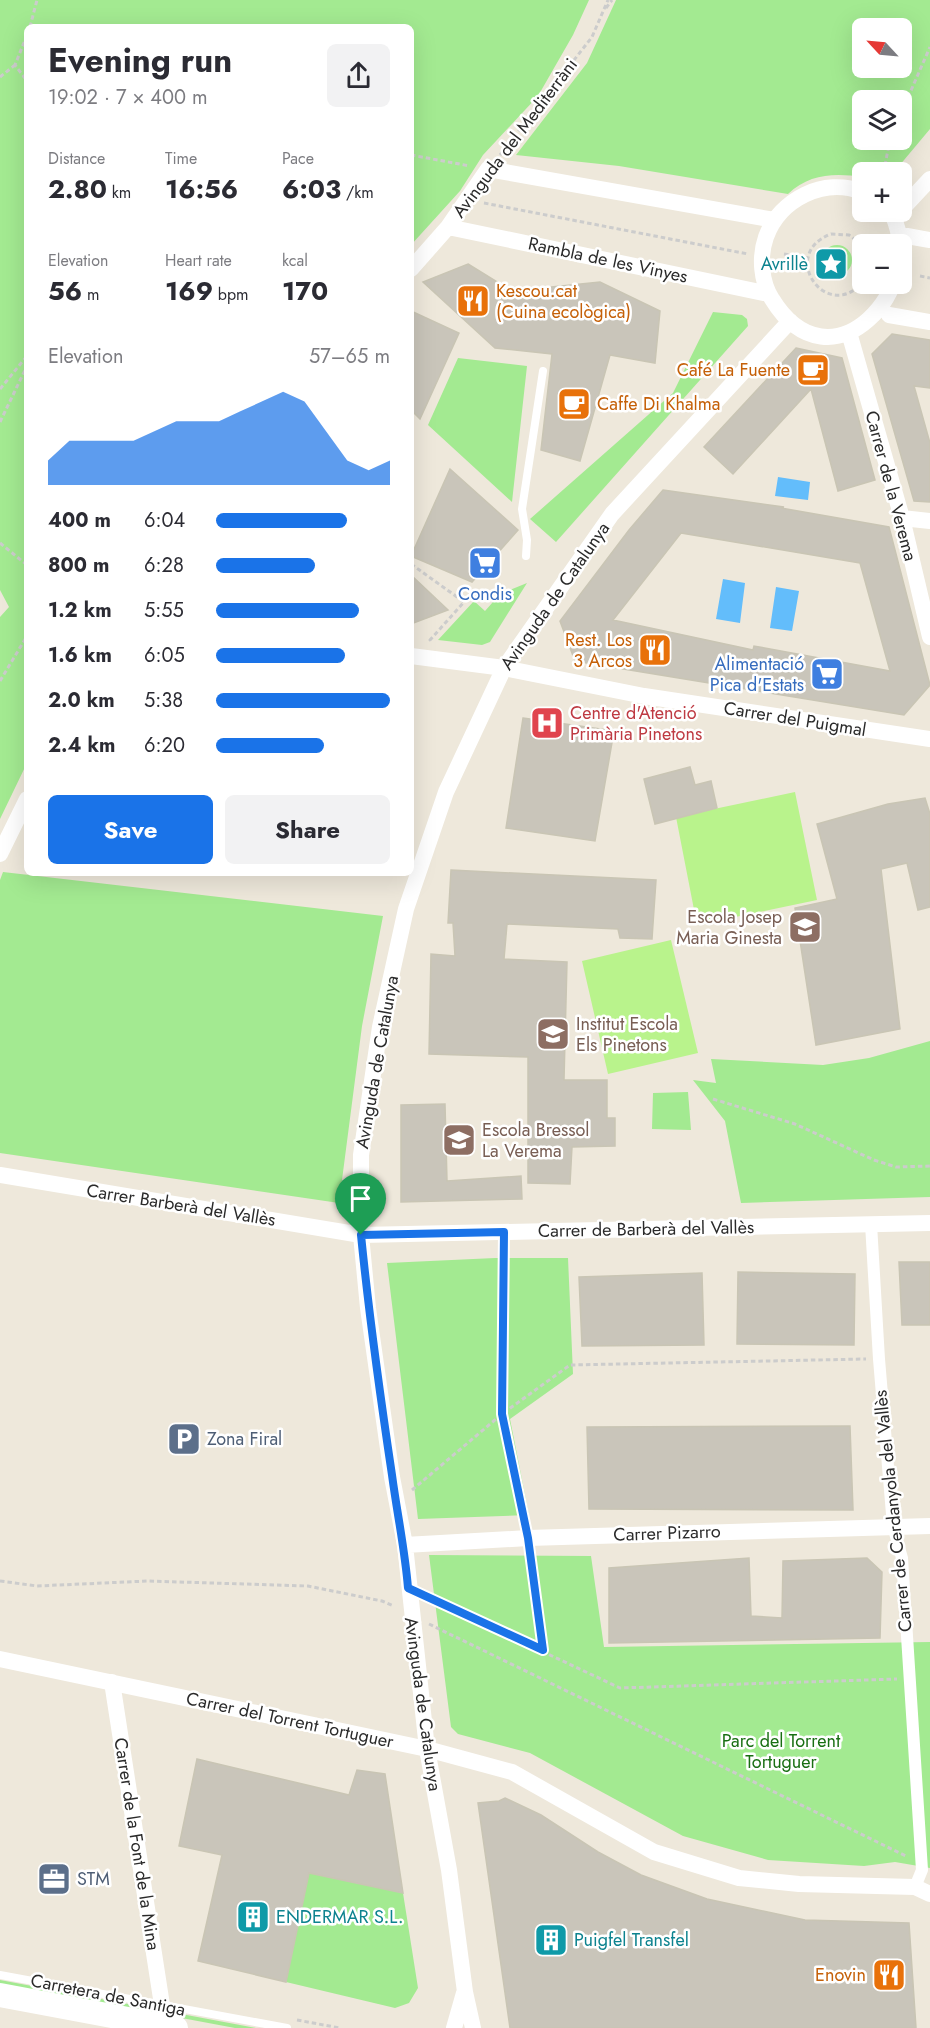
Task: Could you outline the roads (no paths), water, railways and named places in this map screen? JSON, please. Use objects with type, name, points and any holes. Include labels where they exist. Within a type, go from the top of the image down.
[{"type":"main road","points":[[0,1995],[176,2028]]},
{"type":"street","name":"Avinguda del Mediterràni","points":[[414,266],[448,227],[488,169],[774,220]]},
{"type":"street","points":[[912,197],[930,179]]},
{"type":"street","points":[[852,190],[842,187],[811,192],[784,208],[774,220],[766,238],[762,256],[763,276],[769,294],[790,321],[808,332],[829,337],[850,336],[878,325],[889,315],[904,294]]},
{"type":"street","name":"Rambla de les Vinyes","points":[[448,227],[769,294]]},
{"type":"street","points":[[912,237],[930,240]]},
{"type":"street","points":[[889,315],[930,322]]},
{"type":"street","name":"Avinguda de Catalunya","points":[[473,2028],[465,1992],[449,1870],[427,1749],[405,1545],[368,1308],[361,1235],[361,1155],[380,1027],[406,909],[446,792],[504,668],[612,514],[790,321]]},
{"type":"street","name":"Carrer de la Verema","points":[[850,336],[902,518],[930,637]]},
{"type":"street","points":[[902,518],[930,521]]},
{"type":"street","name":"Carrer del Puigmal","points":[[414,656],[504,668],[644,696],[930,739]]},
{"type":"street","points":[[0,854],[24,805]]},
{"type":"street","name":"Carrer Barberà del Vallès","points":[[0,1175],[361,1235]]},
{"type":"street","name":"Carrer de Barberà del Vallès","points":[[361,1235],[930,1223]]},
{"type":"street","name":"Carrer de Cerdanyola del Vallès","points":[[871,1224],[879,1359],[894,1526],[902,1558],[922,1890]]},
{"type":"street","name":"Carrer Pizarro","points":[[405,1545],[528,1538],[930,1526]]},
{"type":"street","name":"Carrer del Torrent Tortuguer","points":[[0,1659],[427,1749],[512,1772],[654,1852],[739,1878],[800,1884],[922,1890]]},
{"type":"street","name":"Carrer de la Font de la Mina","points":[[112,1682],[162,2005]]},
{"type":"street","name":"Avinguda de Catalunya","points":[[454,2028],[465,1992]]},
{"type":"lane","points":[[526,556],[527,540],[522,509],[543,371]]},
{"type":"lane","name":"Carretera de Santiga","points":[[0,1975],[287,2028]]},
{"type":"water","points":[[778,477],[810,482],[808,500],[775,496]]},
{"type":"water","points":[[723,579],[745,583],[740,623],[716,619]]},
{"type":"water","points":[[776,587],[799,591],[792,631],[770,628]]},
{"type":"place","name":"Avrillè","points":[[831,264]]},
{"type":"place","name":"Kescou.cat (Cuina ecològica)","points":[[473,301]]},
{"type":"place","name":"Café La Fuente","points":[[813,370]]},
{"type":"place","name":"Caffe Di Khalma","points":[[574,404]]},
{"type":"place","name":"Condis","points":[[485,563]]},
{"type":"place","name":"Rest. Los 3 Arcos","points":[[655,650]]},
{"type":"place","name":"Alimentació Pica d'Estats","points":[[827,674]]},
{"type":"place","name":"Centre d'Atenció Primària Pinetons","points":[[547,723]]},
{"type":"place","name":"Escola Josep Maria Ginesta","points":[[805,927]]},
{"type":"place","name":"Institut Escola Els Pinetons","points":[[553,1034]]},
{"type":"place","name":"Escola Bressol La Verema","points":[[459,1140]]},
{"type":"place","name":"Zona Firal","points":[[184,1439]]},
{"type":"place","name":"STM","points":[[54,1879]]},
{"type":"place","name":"ENDERMAR S.L.","points":[[253,1917]]},
{"type":"place","name":"Puigfel Transfel","points":[[551,1940]]},
{"type":"place","name":"Enovin","points":[[889,1975]]},
{"type":"park label","name":"Parc del Torrent Tortuguer","points":[[781,1751]]}]
